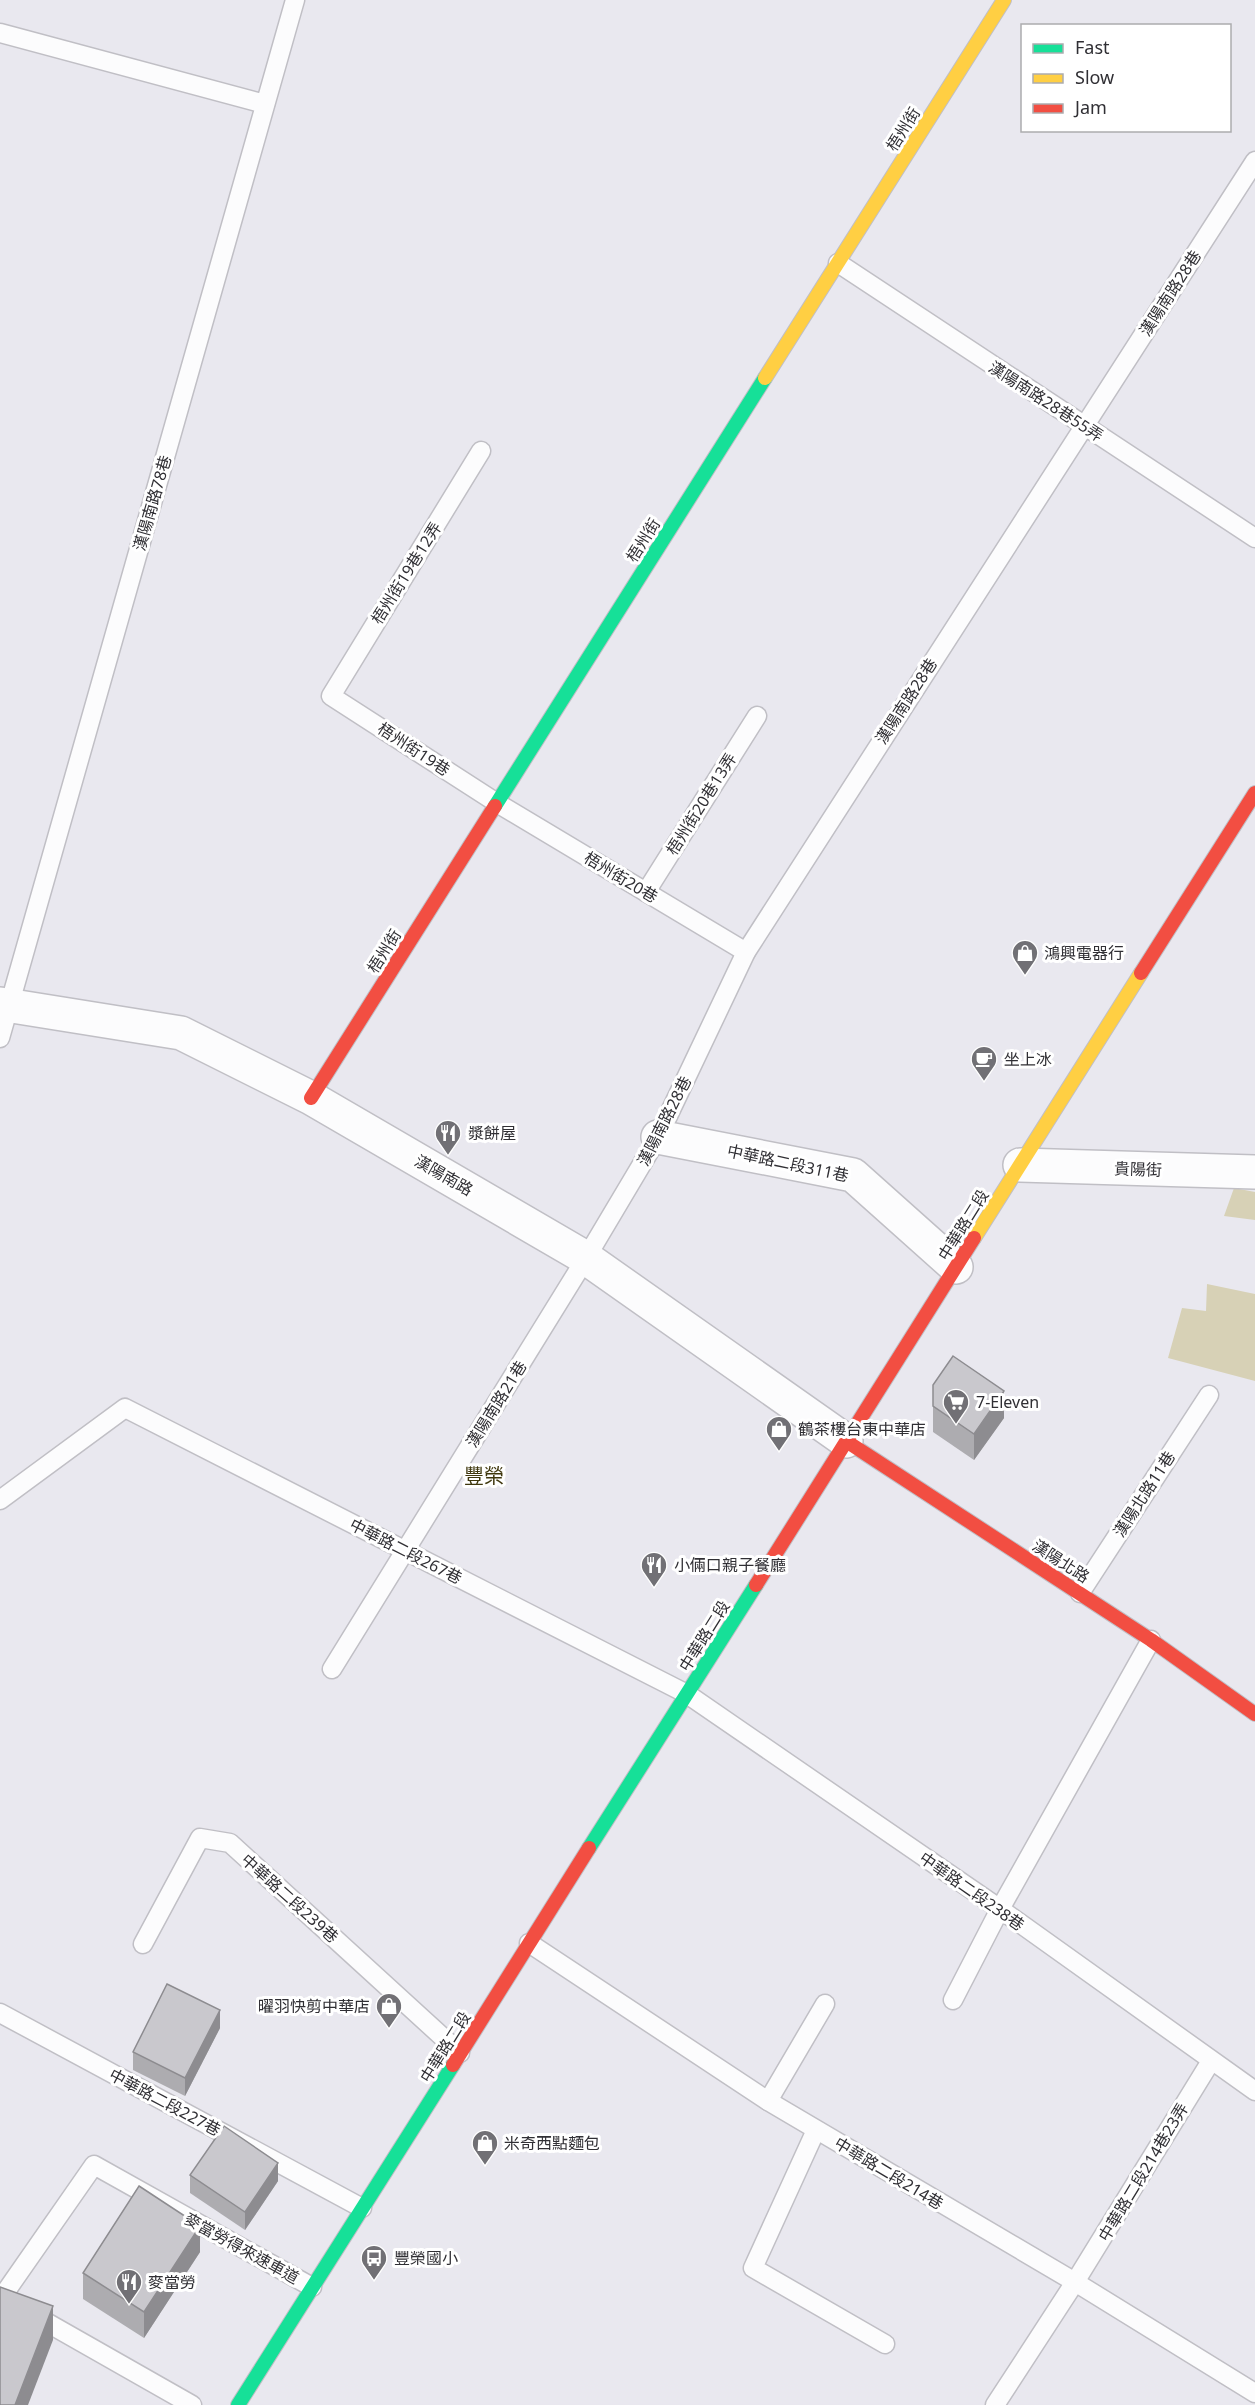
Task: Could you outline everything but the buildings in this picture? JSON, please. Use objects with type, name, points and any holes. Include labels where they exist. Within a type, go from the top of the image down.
[{"type":"street","name":"梧州街","points":[[311,1098],[1004,0]]},
{"type":"street","name":"中華路二段","points":[[238,2405],[1255,793]]},
{"type":"street","name":"漢陽南路","points":[[4,1005],[181,1033],[311,1098],[586,1258],[846,1441]]},
{"type":"street","name":"中華路二段311巷","points":[[658,1137],[853,1174],[956,1267]]},
{"type":"street","name":"貴陽街","points":[[1020,1165],[1255,1172]]},
{"type":"street","name":"漢陽北路","points":[[846,1441],[1151,1640],[1255,1714]]},
{"type":"lane","name":"漢陽南路78巷","points":[[0,1038],[4,1005],[295,0]]},
{"type":"lane","points":[[0,33],[265,104]]},
{"type":"lane","name":"漢陽南路28巷","points":[[586,1258],[658,1137],[746,952],[1255,161]]},
{"type":"lane","name":"漢陽南路28巷55弄","points":[[838,263],[1255,538]]},
{"type":"lane","name":"梧州街19巷12弄","points":[[331,696],[481,451]]},
{"type":"lane","name":"梧州街19巷","points":[[331,696],[497,803]]},
{"type":"lane","name":"梧州街20巷13弄","points":[[646,892],[757,716]]},
{"type":"lane","name":"梧州街20巷","points":[[497,803],[746,952]]},
{"type":"lane","name":"漢陽南路21巷","points":[[332,1669],[586,1258]]},
{"type":"lane","name":"漢陽北路11巷","points":[[1080,1593],[1209,1395]]},
{"type":"lane","name":"中華路二段267巷","points":[[0,1500],[125,1408],[687,1694]]},
{"type":"lane","points":[[952,2000],[1000,1909],[1151,1640]]},
{"type":"lane","name":"中華路二段238巷","points":[[687,1694],[1000,1909],[1255,2091]]},
{"type":"lane","name":"中華路二段239巷","points":[[143,1944],[200,1838],[230,1843],[460,2053]]},
{"type":"lane","name":"中華路二段214巷","points":[[529,1944],[768,2101],[1075,2282],[1255,2393]]},
{"type":"lane","points":[[768,2101],[825,2004]]},
{"type":"lane","name":"中華路二段227巷","points":[[0,2013],[362,2208]]},
{"type":"lane","name":"中華路二段214巷23弄","points":[[995,2405],[1075,2282],[1211,2061]]},
{"type":"lane","points":[[816,2130],[753,2268],[885,2343]]},
{"type":"lane","name":"麥當勞得來速車道","points":[[192,2405],[2,2297],[94,2165],[312,2287]]},
{"type":"shaded area","points":[[1234,1188],[1255,1192],[1255,1220],[1224,1216]]},
{"type":"shaded area","points":[[1207,1284],[1255,1294],[1255,1381],[1168,1358],[1182,1308],[1206,1311]]},
{"type":"traffic: fast","points":[[495,806],[765,378]]},
{"type":"traffic: fast","points":[[589,1848],[756,1585]]},
{"type":"traffic: fast","points":[[238,2405],[453,2065]]},
{"type":"traffic: slow","points":[[765,378],[1004,0]]},
{"type":"traffic: slow","points":[[974,1238],[1141,973]]},
{"type":"traffic: jam","points":[[1141,973],[1255,793]]},
{"type":"traffic: jam","points":[[311,1098],[495,806]]},
{"type":"traffic: jam","points":[[756,1585],[974,1238]]},
{"type":"traffic: jam","points":[[846,1441],[1151,1640],[1255,1714]]},
{"type":"traffic: jam","points":[[453,2065],[589,1848]]},
{"type":"place","name":"鴻興電器行","points":[[1025,976]]},
{"type":"place","name":"坐上冰","points":[[984,1082]]},
{"type":"place","name":"漿餅屋","points":[[448,1156]]},
{"type":"place","name":"7-Eleven","points":[[956,1425]]},
{"type":"place","name":"鶴茶樓台東中華店","points":[[779,1452]]},
{"type":"place","name":"小倆口親子餐廳","points":[[654,1588]]},
{"type":"place","name":"曜羽快剪中華店","points":[[389,2029]]},
{"type":"place","name":"米奇西點麵包","points":[[485,2166]]},
{"type":"place","name":"豐榮國小","points":[[374,2281]]},
{"type":"place","name":"麥當勞","points":[[129,2305]]},
{"type":"district","name":"豐榮","points":[[484,1475]]}]
